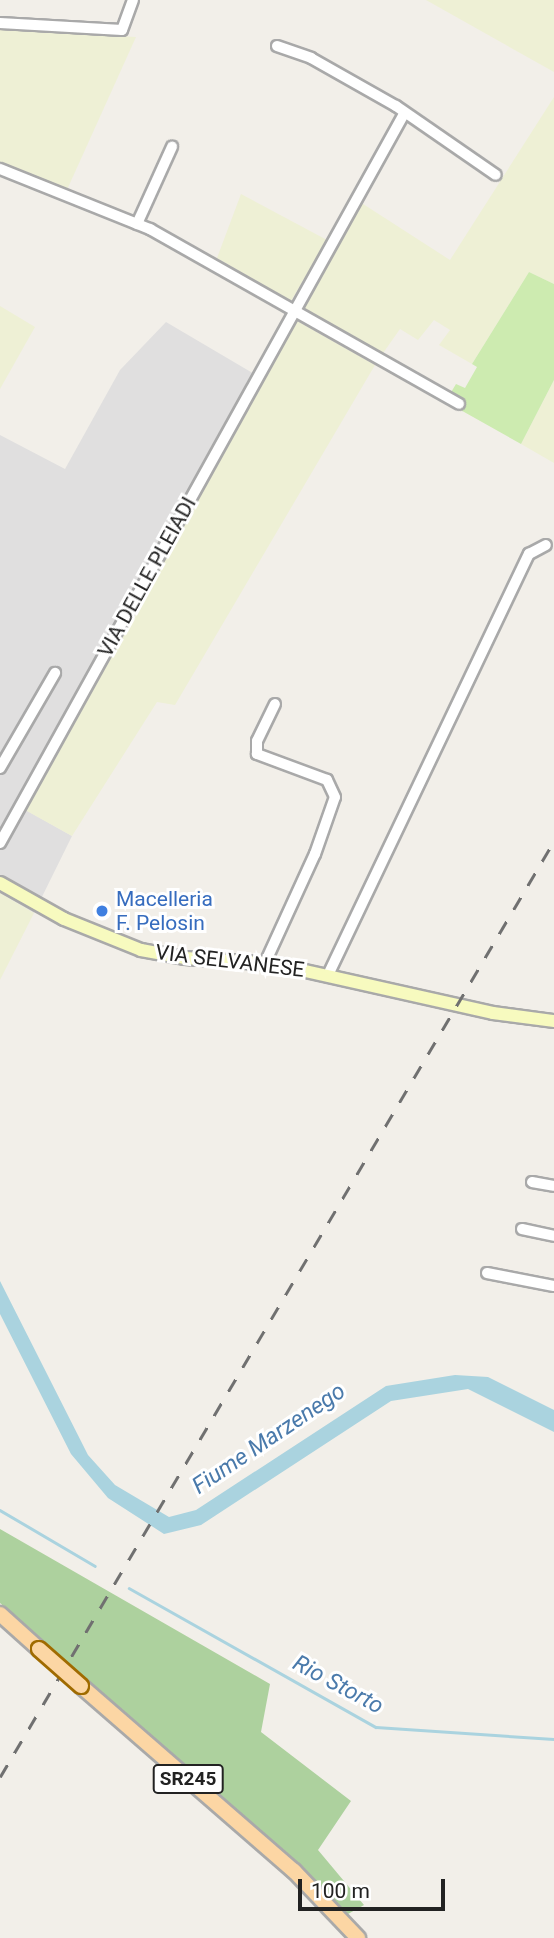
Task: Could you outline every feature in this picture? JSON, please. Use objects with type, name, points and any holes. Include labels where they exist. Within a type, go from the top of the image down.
[{"type":"main road","name":"SR245","points":[[0,1614],[294,1871],[358,1938]]},
{"type":"street","points":[[0,23],[122,30],[133,0]]},
{"type":"street","points":[[277,46],[311,58],[404,114],[496,176]]},
{"type":"street","name":"VIA DELLE PLEIADI","points":[[0,843],[404,114]]},
{"type":"street","points":[[138,224],[172,147]]},
{"type":"street","points":[[0,169],[138,224],[459,404]]},
{"type":"street","points":[[328,975],[529,554],[546,545]]},
{"type":"street","points":[[0,768],[55,673]]},
{"type":"street","points":[[265,963],[315,854],[335,797],[327,780],[257,754],[257,741],[275,704]]},
{"type":"street","name":"VIA SELVANESE","points":[[0,883],[64,919],[129,946],[186,958],[265,963],[486,1011],[554,1021]]},
{"type":"street","points":[[532,1182],[554,1186]]},
{"type":"street","points":[[522,1229],[554,1236]]},
{"type":"street","points":[[487,1273],[554,1286]]},
{"type":"shaded area","points":[[166,322],[263,379],[26,810],[72,836],[34,913],[0,893],[0,435],[65,469],[120,370]]},
{"type":"green space","points":[[426,0],[554,0],[554,72]]},
{"type":"green space","points":[[0,29],[136,37],[66,192],[0,164]]},
{"type":"green space","points":[[554,97],[554,284],[529,272],[472,364],[439,345],[450,330],[434,320],[418,340],[400,329],[381,356],[297,313],[360,202],[450,260]]},
{"type":"green space","points":[[241,194],[327,240],[291,301],[217,258]]},
{"type":"green space","points":[[529,272],[554,284],[554,380],[521,444],[457,408],[450,394],[456,384],[465,388],[477,367],[472,364]]},
{"type":"green space","points":[[0,306],[35,327],[0,389]]},
{"type":"green space","points":[[297,321],[375,365],[175,705],[157,702],[72,836],[25,810]]},
{"type":"green space","points":[[554,380],[554,463],[521,444]]},
{"type":"green space","points":[[0,893],[34,913],[0,980]]},
{"type":"green space","points":[[0,1529],[270,1684],[261,1732],[351,1801],[318,1850],[364,1905],[348,1914],[0,1603]]},
{"type":"water","name":"Fiume Marzenego","points":[[0,1281],[88,1455],[115,1485],[169,1517],[196,1510],[386,1386],[455,1375],[488,1377],[554,1410],[554,1432],[468,1389],[391,1401],[201,1525],[164,1534],[108,1498],[71,1454],[0,1314]]},
{"type":"waterway","name":"Rio Storto","points":[[0,1510],[95,1566]]},
{"type":"waterway","name":"Rio Storto","points":[[129,1588],[376,1727],[554,1739]]},
{"type":"railway","points":[[0,1777],[554,841]]},
{"type":"place","name":"Macelleria F. Pelosin","points":[[102,911]]}]
